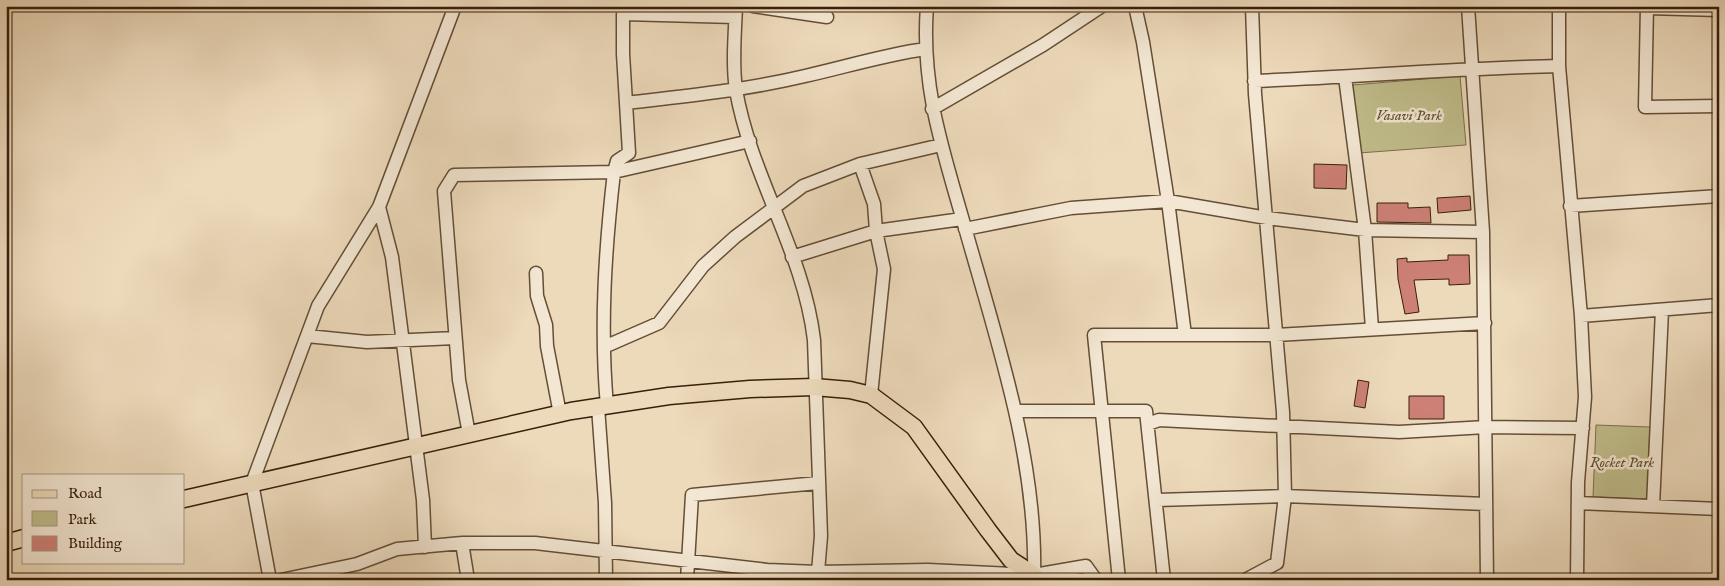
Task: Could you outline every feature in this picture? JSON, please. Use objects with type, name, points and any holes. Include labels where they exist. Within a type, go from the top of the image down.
[{"type":"main road","points":[[185,499],[414,446],[602,406],[668,396],[750,389],[814,387],[850,390],[872,395],[914,427],[1011,560],[1034,577]]},
{"type":"main road","points":[[6,543],[22,539]]},
{"type":"street","points":[[270,580],[252,484],[318,306],[380,207],[455,6]]},
{"type":"street","points":[[754,6],[827,16]]},
{"type":"street","points":[[927,6],[925,49],[932,109],[1015,411],[1035,534],[1034,577]]},
{"type":"street","points":[[932,109],[1043,45],[1102,6]]},
{"type":"street","points":[[1135,6],[1143,42],[1168,200],[1184,335]]},
{"type":"street","points":[[1245,580],[1277,563],[1285,496],[1284,426],[1254,81],[1252,6]]},
{"type":"street","points":[[1468,6],[1483,232],[1487,580]]},
{"type":"street","points":[[1559,6],[1559,66],[1581,316],[1585,397],[1578,503],[1577,580]]},
{"type":"street","points":[[1719,10],[1647,7],[1645,107],[1719,106]]},
{"type":"street","points":[[606,580],[602,406],[605,248],[614,172],[617,161],[629,154],[623,54],[623,14],[736,12],[736,89],[750,141],[810,308],[814,340],[814,387],[821,536],[818,572]]},
{"type":"street","points":[[626,103],[736,89],[804,76],[896,53],[925,49]]},
{"type":"street","points":[[1254,81],[1345,77],[1472,67],[1559,66]]},
{"type":"street","points":[[1345,77],[1364,230],[1372,329]]},
{"type":"street","points":[[469,434],[459,380],[444,191],[454,175],[614,172],[750,141]]},
{"type":"street","points":[[604,347],[659,322],[703,266],[802,186],[860,164],[941,145]]},
{"type":"street","points":[[860,164],[874,204],[876,231],[884,269],[872,395]]},
{"type":"street","points":[[1570,206],[1719,196]]},
{"type":"street","points":[[792,257],[876,231],[964,224],[1071,208],[1168,200],[1267,218],[1364,230],[1483,232]]},
{"type":"street","points":[[380,207],[392,257],[414,446],[423,500],[424,547]]},
{"type":"street","points":[[536,273],[537,296],[546,325],[547,346],[560,414]]},
{"type":"street","points":[[1581,316],[1719,305]]},
{"type":"street","points":[[1652,506],[1662,310]]},
{"type":"street","points":[[1118,580],[1094,335],[1276,335],[1485,323]]},
{"type":"street","points":[[307,336],[367,342],[455,338]]},
{"type":"street","points":[[1015,411],[1146,411],[1157,500],[1164,580]]},
{"type":"street","points":[[1148,424],[1160,420],[1399,432],[1486,427],[1583,428]]},
{"type":"street","points":[[687,580],[690,560],[692,495],[818,483]]},
{"type":"street","points":[[1157,500],[1285,496],[1486,504]]},
{"type":"street","points":[[1578,503],[1719,509]]},
{"type":"street","points":[[281,580],[357,564],[397,549],[462,543],[535,543],[768,570],[818,572],[928,570],[1034,577],[1086,566],[1096,580]]},
{"type":"street","points":[[462,543],[468,580]]},
{"type":"green space","name":"Vasavi Park","points":[[1460,76],[1466,145],[1359,153],[1353,85]]},
{"type":"green space","name":"Rocket Park","points":[[1596,425],[1650,427],[1647,499],[1593,497]]},
{"type":"building","points":[[1314,164],[1347,165],[1346,189],[1314,188]]},
{"type":"building","points":[[1470,196],[1471,210],[1438,213],[1437,198]]},
{"type":"building","points":[[1377,203],[1408,203],[1408,208],[1430,207],[1431,223],[1377,222]]},
{"type":"building","points":[[1448,255],[1469,255],[1470,284],[1449,285],[1449,279],[1414,280],[1419,312],[1405,314],[1398,279],[1397,259],[1407,258],[1407,262],[1448,260]]},
{"type":"building","points":[[1358,380],[1369,382],[1365,408],[1354,406]]},
{"type":"building","points":[[1409,396],[1444,396],[1444,419],[1409,419]]}]
